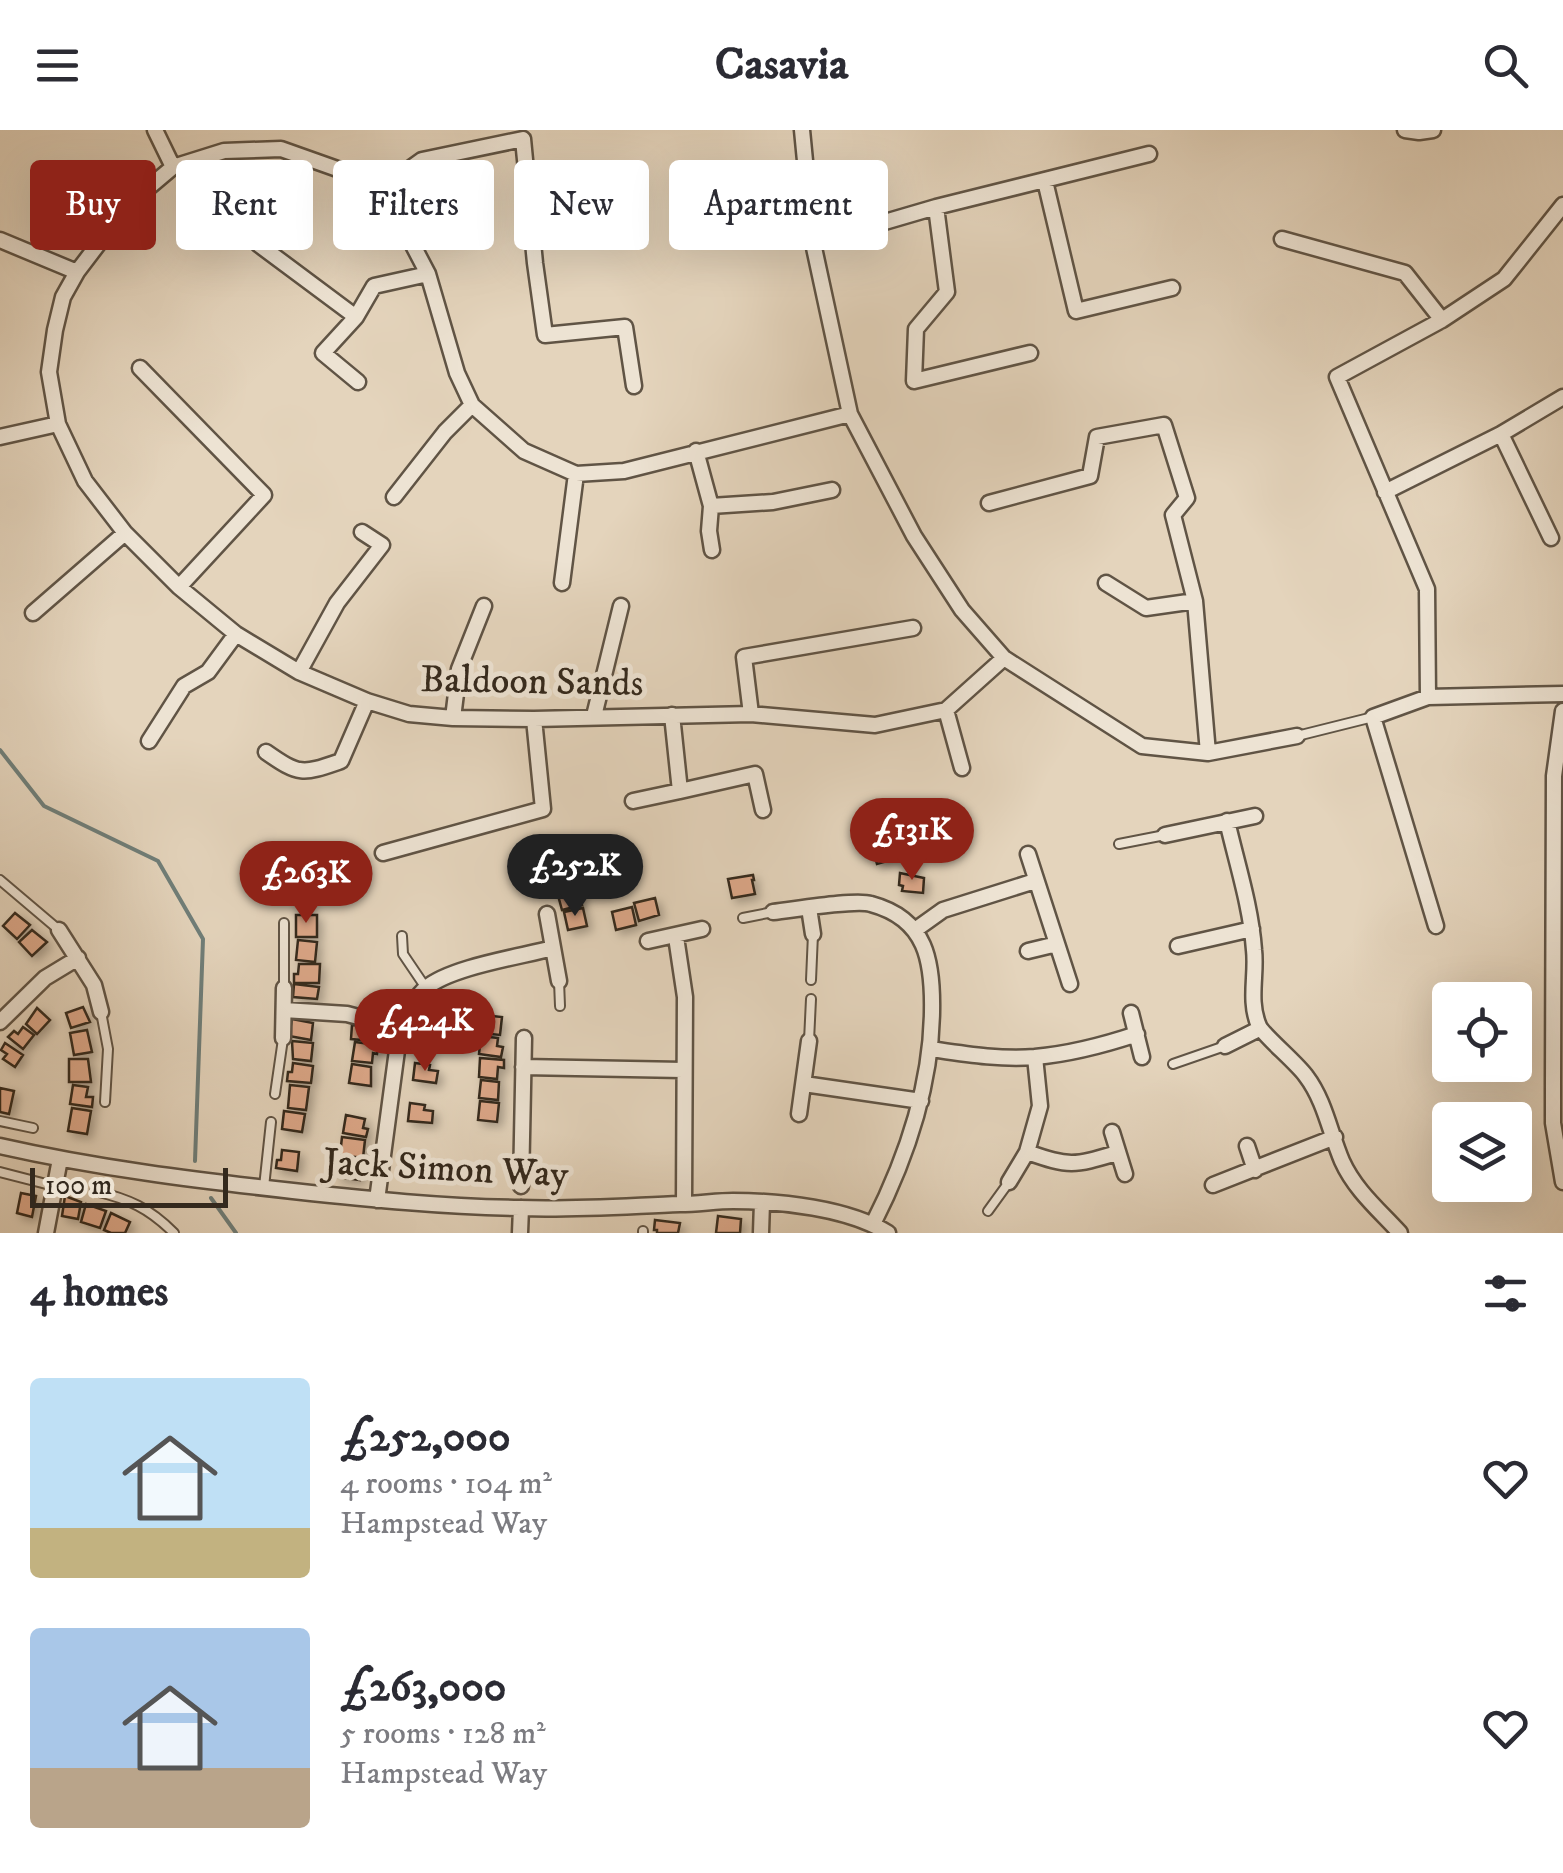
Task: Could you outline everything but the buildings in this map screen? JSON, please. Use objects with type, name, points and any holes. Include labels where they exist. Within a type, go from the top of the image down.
[{"type":"street","points":[[155,130],[172,166]]},
{"type":"street","points":[[802,130],[805,160]]},
{"type":"street","points":[[1405,130],[1433,130]]},
{"type":"street","points":[[422,160],[524,139],[545,335],[625,327],[634,386]]},
{"type":"street","name":"Baldoon Sands","points":[[333,167],[281,148],[224,151],[172,166],[128,205],[63,297],[49,372],[58,424],[86,481],[125,533],[179,586],[236,634],[299,672],[367,701],[410,714],[534,719],[751,714],[874,725],[946,710]]},
{"type":"street","points":[[888,221],[1149,154]]},
{"type":"street","points":[[1045,181],[1076,311],[1172,288]]},
{"type":"street","points":[[1428,698],[1427,590],[1337,378],[1442,320],[1504,279],[1563,204]]},
{"type":"street","points":[[936,207],[946,292],[916,330],[914,381],[1030,352]]},
{"type":"street","points":[[0,240],[77,272]]},
{"type":"street","points":[[1282,240],[1405,273],[1442,320]]},
{"type":"street","points":[[266,250],[356,316]]},
{"type":"street","points":[[415,250],[428,274],[472,406],[524,452],[576,474],[624,471],[850,414]]},
{"type":"street","points":[[814,250],[850,414],[914,536],[962,610],[1004,658],[1142,746],[1208,753],[1297,736]]},
{"type":"street","points":[[358,382],[323,354],[356,316],[374,286],[428,274]]},
{"type":"street","points":[[140,368],[264,495],[179,586]]},
{"type":"street","points":[[1385,492],[1502,434],[1563,397]]},
{"type":"street","points":[[394,497],[445,432],[472,406]]},
{"type":"street","points":[[0,437],[58,424]]},
{"type":"street","points":[[989,503],[1090,476],[1097,437],[1164,425],[1187,498],[1174,515],[1195,601],[1208,753]]},
{"type":"street","points":[[1502,434],[1551,538]]},
{"type":"street","points":[[696,451],[711,506],[712,550]]},
{"type":"street","points":[[562,583],[576,474]]},
{"type":"street","points":[[711,506],[773,502],[832,490]]},
{"type":"street","points":[[299,672],[337,603],[382,545],[362,532]]},
{"type":"street","points":[[33,613],[125,533]]},
{"type":"street","points":[[1106,583],[1146,608],[1195,601]]},
{"type":"street","points":[[453,718],[459,669],[484,606]]},
{"type":"street","points":[[594,716],[621,606]]},
{"type":"street","points":[[751,714],[744,657],[913,628]]},
{"type":"street","points":[[149,741],[184,686],[208,672],[236,634]]},
{"type":"street","points":[[962,768],[946,710],[1004,658]]},
{"type":"street","points":[[1436,926],[1373,717],[1428,698],[1563,694]]},
{"type":"street","points":[[266,752],[289,768],[308,772],[342,762],[367,701]]},
{"type":"street","points":[[1563,711],[1559,777],[1558,1085],[1553,1123],[1563,1182]]},
{"type":"street","points":[[672,714],[680,791]]},
{"type":"street","points":[[383,852],[544,809],[534,719]]},
{"type":"street","points":[[633,802],[755,774],[764,810]]},
{"type":"street","points":[[1165,835],[1254,816]]},
{"type":"street","points":[[1228,822],[1252,928],[1252,985],[1259,1029],[1307,1076],[1343,1162],[1363,1195],[1397,1232]]},
{"type":"street","points":[[1028,854],[1070,984]]},
{"type":"street","points":[[916,930],[943,910],[1036,880]]},
{"type":"street","points":[[773,912],[868,902],[899,915],[916,930],[928,956],[932,976],[931,1049],[921,1100],[906,1151],[873,1224]]},
{"type":"street","points":[[809,908],[813,934]]},
{"type":"street","points":[[546,914],[560,981]]},
{"type":"street","points":[[1178,946],[1252,928]]},
{"type":"street","points":[[648,942],[702,929]]},
{"type":"street","points":[[59,930],[94,984],[102,1012]]},
{"type":"street","points":[[676,937],[685,997],[684,1204]]},
{"type":"street","points":[[1028,952],[1057,944]]},
{"type":"street","points":[[377,1200],[400,1028],[413,1004],[426,988],[455,973],[553,948]]},
{"type":"street","points":[[0,1022],[45,978],[78,958]]},
{"type":"street","points":[[283,1038],[284,988]]},
{"type":"street","points":[[284,1010],[347,1014],[400,1028]]},
{"type":"street","points":[[1131,1013],[1142,1057]]},
{"type":"street","points":[[1225,1046],[1259,1029]]},
{"type":"street","points":[[931,1049],[981,1056],[1035,1057],[1100,1046],[1136,1034]]},
{"type":"street","points":[[521,1186],[524,1038]]},
{"type":"street","points":[[799,1114],[809,1040]]},
{"type":"street","points":[[1008,1182],[1027,1152],[1040,1106],[1035,1057]]},
{"type":"street","points":[[523,1067],[684,1070]]},
{"type":"street","points":[[804,1084],[921,1100]]},
{"type":"street","points":[[1112,1132],[1125,1174]]},
{"type":"street","points":[[1212,1184],[1335,1136]]},
{"type":"street","name":"Jack Simon Way","points":[[0,1146],[176,1178],[377,1200],[521,1208],[762,1202],[843,1215],[888,1233]]},
{"type":"street","points":[[1248,1146],[1255,1170]]},
{"type":"street","points":[[1027,1152],[1060,1163],[1078,1164],[1117,1153]]},
{"type":"street","points":[[46,1233],[60,1159]]},
{"type":"street","points":[[760,1233],[762,1202]]},
{"type":"street","points":[[520,1233],[521,1208]]},
{"type":"lane","points":[[1297,736],[1373,717]]},
{"type":"lane","points":[[1120,844],[1165,835]]},
{"type":"lane","points":[[0,880],[59,930]]},
{"type":"lane","points":[[743,918],[773,912]]},
{"type":"lane","points":[[284,923],[284,988]]},
{"type":"lane","points":[[811,980],[813,934]]},
{"type":"lane","points":[[402,936],[404,954],[426,988]]},
{"type":"lane","points":[[560,981],[560,1006]]},
{"type":"lane","points":[[809,1040],[811,999]]},
{"type":"lane","points":[[102,1012],[108,1049],[105,1102]]},
{"type":"lane","points":[[275,1094],[283,1038]]},
{"type":"lane","points":[[1172,1064],[1225,1046]]},
{"type":"lane","points":[[108,1073],[119,1075]]},
{"type":"lane","points":[[0,1121],[33,1128]]},
{"type":"lane","points":[[264,1188],[272,1122]]},
{"type":"lane","points":[[0,1172],[56,1187]]},
{"type":"lane","points":[[988,1211],[1008,1182]]},
{"type":"lane","points":[[95,1191],[120,1196],[148,1209],[174,1233]]},
{"type":"waterway","points":[[0,750],[44,806],[158,861],[203,939],[195,1161]]},
{"type":"waterway","points":[[211,1198],[236,1233]]}]
